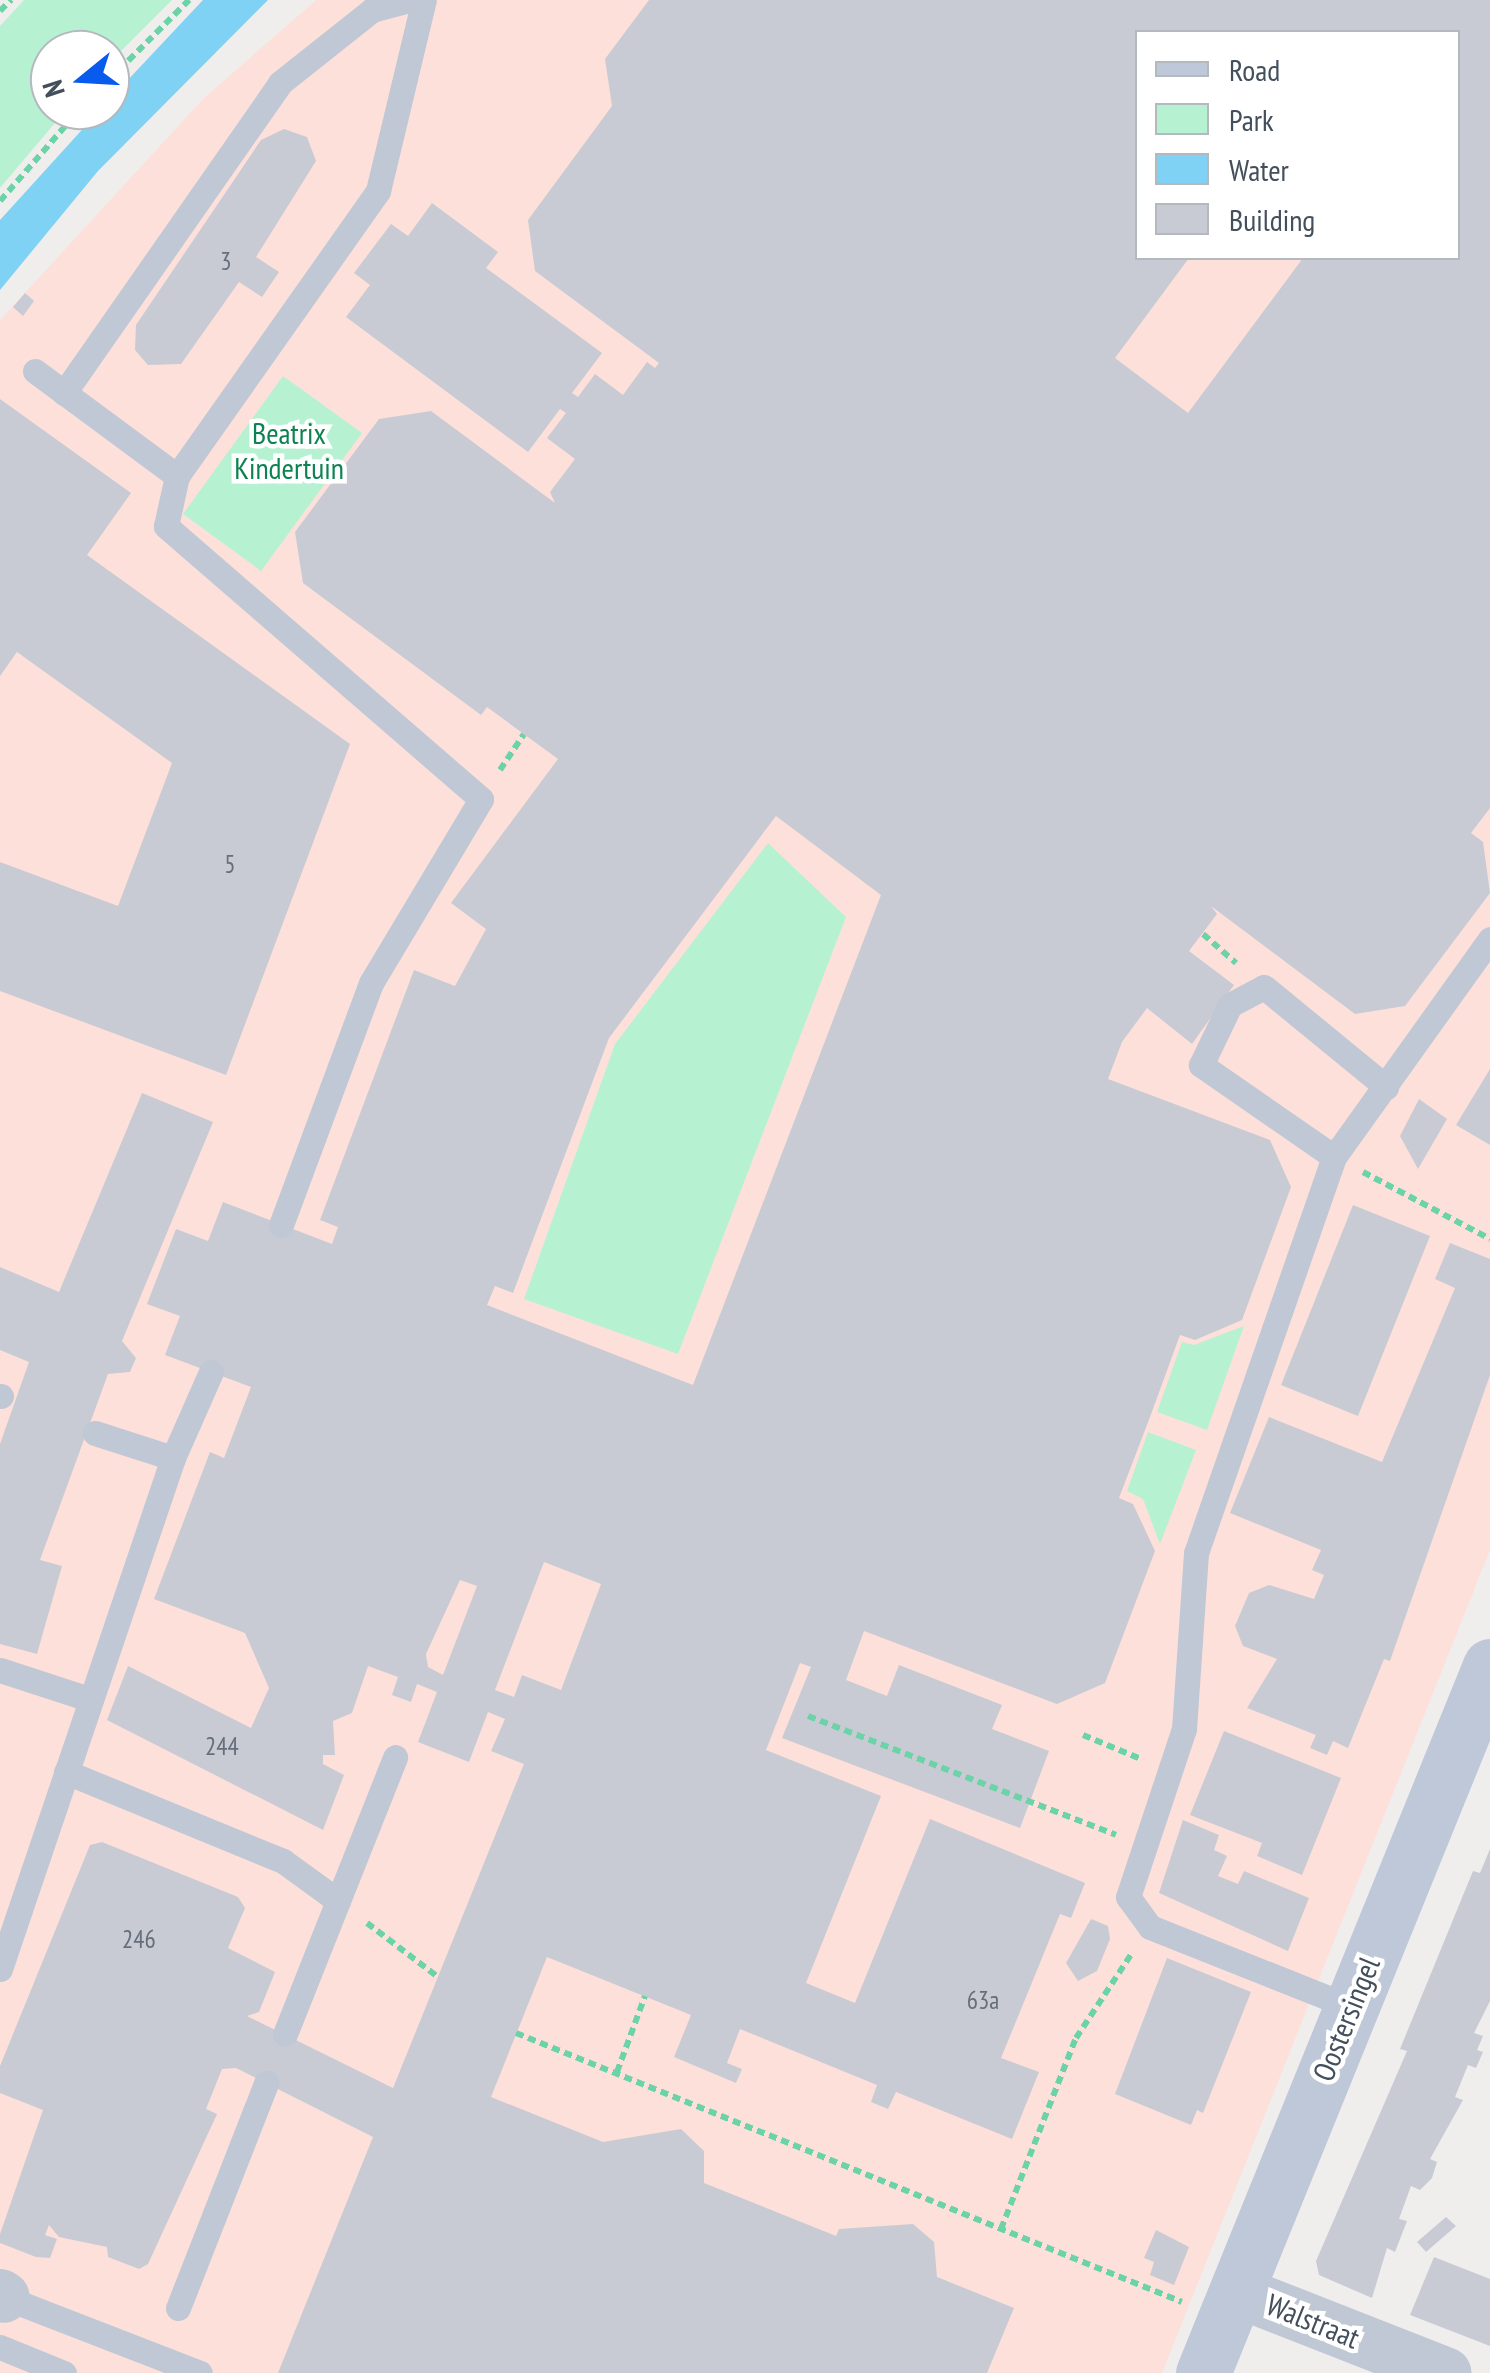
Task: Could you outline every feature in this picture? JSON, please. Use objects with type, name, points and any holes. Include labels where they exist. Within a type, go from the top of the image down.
[{"type":"street","name":"Oostersingel","points":[[1203,2373],[1490,1666]]},
{"type":"street","name":"Walstraat","points":[[1231,2306],[1446,2373]]},
{"type":"lane","points":[[64,393],[280,83],[372,10],[410,0]]},
{"type":"lane","points":[[281,1225],[371,982],[481,799],[166,526],[176,476],[378,191],[424,0]]},
{"type":"lane","points":[[35,371],[176,476]]},
{"type":"lane","points":[[1351,2007],[1150,1927],[1128,1898],[1184,1729],[1196,1553],[1334,1157],[1490,938]]},
{"type":"lane","points":[[1334,1157],[1200,1065],[1230,1005],[1264,987],[1386,1088]]},
{"type":"lane","points":[[0,1968],[173,1458],[211,1372]]},
{"type":"lane","points":[[95,1433],[173,1458]]},
{"type":"lane","points":[[0,1670],[89,1699]]},
{"type":"lane","points":[[285,2034],[396,1757]]},
{"type":"lane","points":[[66,1772],[283,1861],[338,1901]]},
{"type":"lane","points":[[178,2308],[266,2083]]},
{"type":"lane","points":[[1,2313],[64,2373]]},
{"type":"lane","points":[[1,2313],[200,2373]]},
{"type":"path","points":[[0,11],[11,0]]},
{"type":"path","points":[[130,59],[189,0]]},
{"type":"path","points":[[0,202],[62,130]]},
{"type":"path","points":[[1334,1157],[1490,1239]]},
{"type":"path","points":[[808,1716],[1145,1846]]},
{"type":"path","points":[[1084,1736],[1170,1770]]},
{"type":"path","points":[[338,1901],[438,1978]]},
{"type":"path","points":[[1001,2229],[1076,2038],[1150,1927]]},
{"type":"path","points":[[617,2072],[645,1996]]},
{"type":"path","points":[[516,2034],[1001,2229],[1231,2306]]},
{"type":"shaded area","points":[[316,0],[1490,0],[1490,1550],[1162,2373],[0,2373],[0,320],[203,99]]},
{"type":"green space","points":[[24,0],[172,0],[130,42],[130,30],[30,30],[30,130],[49,130],[0,188],[0,26]]},
{"type":"green space","name":"Beatrix Kindertuin","points":[[283,376],[362,433],[261,571],[183,514]]},
{"type":"green space","points":[[768,843],[846,917],[678,1354],[524,1299],[615,1044]]},
{"type":"green space","points":[[1244,1326],[1207,1430],[1157,1412],[1182,1342],[1194,1345]]},
{"type":"green space","points":[[1148,1432],[1196,1450],[1160,1544],[1143,1499],[1127,1491]]},
{"type":"water","points":[[203,0],[268,0],[98,171],[0,290],[0,220],[82,130],[130,130],[130,78]]},
{"type":"building","points":[[649,0],[1490,0],[1490,808],[1471,833],[1483,842],[1490,893],[1405,1006],[1355,1014],[1211,906],[1217,914],[1189,951],[1234,985],[1192,1044],[1147,1008],[1122,1042],[1108,1079],[1270,1140],[1291,1187],[1242,1320],[1195,1340],[1180,1335],[1119,1498],[1133,1504],[1155,1551],[1105,1683],[1057,1704],[864,1631],[846,1680],[887,1696],[899,1665],[1002,1705],[992,1729],[1049,1751],[1020,1828],[782,1738],[811,1667],[800,1663],[766,1750],[881,1796],[806,1983],[855,2003],[930,1819],[1085,1883],[1071,1918],[1060,1914],[1001,2058],[1039,2072],[1012,2139],[896,2092],[888,2109],[871,2102],[877,2085],[740,2029],[727,2063],[742,2069],[736,2083],[674,2057],[691,2015],[547,1957],[491,2097],[603,2142],[681,2129],[704,2151],[704,2183],[836,2236],[839,2229],[913,2224],[934,2242],[937,2277],[1014,2308],[987,2373],[278,2373],[373,2137],[236,2068],[222,2069],[206,2109],[217,2114],[148,2264],[139,2269],[108,2257],[107,2247],[59,2237],[49,2225],[45,2235],[57,2239],[50,2258],[36,2257],[0,2243],[43,2110],[0,2093],[0,2066],[90,1845],[102,1842],[238,1897],[245,1908],[228,1948],[275,1972],[259,2012],[247,2016],[393,2088],[524,1764],[491,1751],[505,1719],[488,1712],[469,1762],[418,1742],[437,1692],[417,1684],[411,1702],[392,1695],[398,1677],[368,1666],[352,1713],[333,1721],[335,1755],[323,1755],[323,1764],[344,1775],[323,1830],[107,1720],[128,1666],[251,1728],[269,1688],[245,1633],[154,1599],[210,1452],[224,1458],[251,1387],[165,1355],[180,1316],[147,1304],[176,1229],[208,1241],[223,1202],[332,1244],[338,1227],[320,1220],[414,970],[455,986],[486,929],[451,903],[558,759],[487,707],[481,715],[303,583],[295,532],[379,419],[431,411],[555,503],[550,492],[575,459],[547,438],[566,413],[560,409],[528,452],[346,317],[370,285],[354,273],[391,224],[408,236],[432,203],[498,252],[486,268],[602,353],[572,393],[578,397],[595,374],[623,395],[647,362],[655,368],[659,363],[535,271],[528,220],[612,106],[605,59]],"holes":[[[776,816],[881,895],[693,1385],[487,1305],[495,1286],[513,1293],[609,1038]],[[544,1562],[601,1584],[561,1690],[522,1675],[514,1697],[495,1690]],[[460,1580],[477,1586],[443,1675],[428,1667],[426,1654]]]},
{"type":"building","points":[[284,129],[307,137],[316,161],[256,257],[279,272],[262,297],[239,282],[181,364],[148,365],[135,350],[136,325],[261,140]]},
{"type":"building","points":[[25,293],[34,301],[23,316],[13,307]]},
{"type":"building","points":[[0,399],[131,493],[87,555],[350,744],[226,1075],[0,991],[0,862],[118,906],[172,763],[17,652],[0,676]]},
{"type":"building","points":[[1490,1069],[1490,1145],[1456,1125]]},
{"type":"building","points":[[142,1093],[213,1122],[122,1341],[136,1358],[130,1372],[108,1374],[40,1560],[62,1566],[37,1654],[0,1644],[0,1444],[29,1362],[0,1350],[0,1267],[59,1292]]},
{"type":"building","points":[[1419,1099],[1447,1119],[1418,1169],[1400,1136]]},
{"type":"building","points":[[1353,1205],[1430,1236],[1358,1416],[1281,1385]]},
{"type":"building","points":[[1450,1243],[1490,1259],[1490,1375],[1390,1661],[1384,1659],[1348,1748],[1333,1741],[1327,1755],[1310,1748],[1316,1735],[1247,1708],[1277,1659],[1243,1646],[1235,1626],[1249,1593],[1269,1585],[1314,1599],[1324,1575],[1312,1570],[1321,1550],[1230,1513],[1269,1417],[1382,1462],[1455,1288],[1435,1279]]},
{"type":"building","points":[[1224,1731],[1341,1778],[1302,1875],[1257,1856],[1262,1843],[1190,1815]]},
{"type":"building","points":[[1183,1820],[1219,1835],[1214,1850],[1227,1856],[1218,1876],[1238,1884],[1244,1871],[1309,1898],[1288,1951],[1159,1893]]},
{"type":"building","points":[[1490,1849],[1490,2001],[1474,2033],[1483,2036],[1477,2050],[1483,2052],[1476,2068],[1468,2065],[1455,2097],[1463,2100],[1430,2159],[1437,2162],[1432,2178],[1420,2190],[1411,2186],[1399,2219],[1407,2221],[1395,2252],[1387,2248],[1372,2298],[1319,2275],[1316,2261],[1407,2051],[1400,2049],[1473,1871],[1480,1873]]},
{"type":"building","points":[[1091,1919],[1108,1926],[1110,1939],[1097,1971],[1078,1981],[1066,1963]]},
{"type":"building","points":[[1167,1958],[1251,1992],[1203,2113],[1197,2110],[1191,2125],[1115,2094]]},
{"type":"building","points":[[1446,2217],[1456,2226],[1426,2252],[1417,2242]]},
{"type":"building","points":[[1156,2230],[1189,2247],[1174,2285],[1150,2275],[1154,2262],[1144,2258]]},
{"type":"building","points":[[1434,2257],[1490,2279],[1490,2346],[1410,2315]]}]
